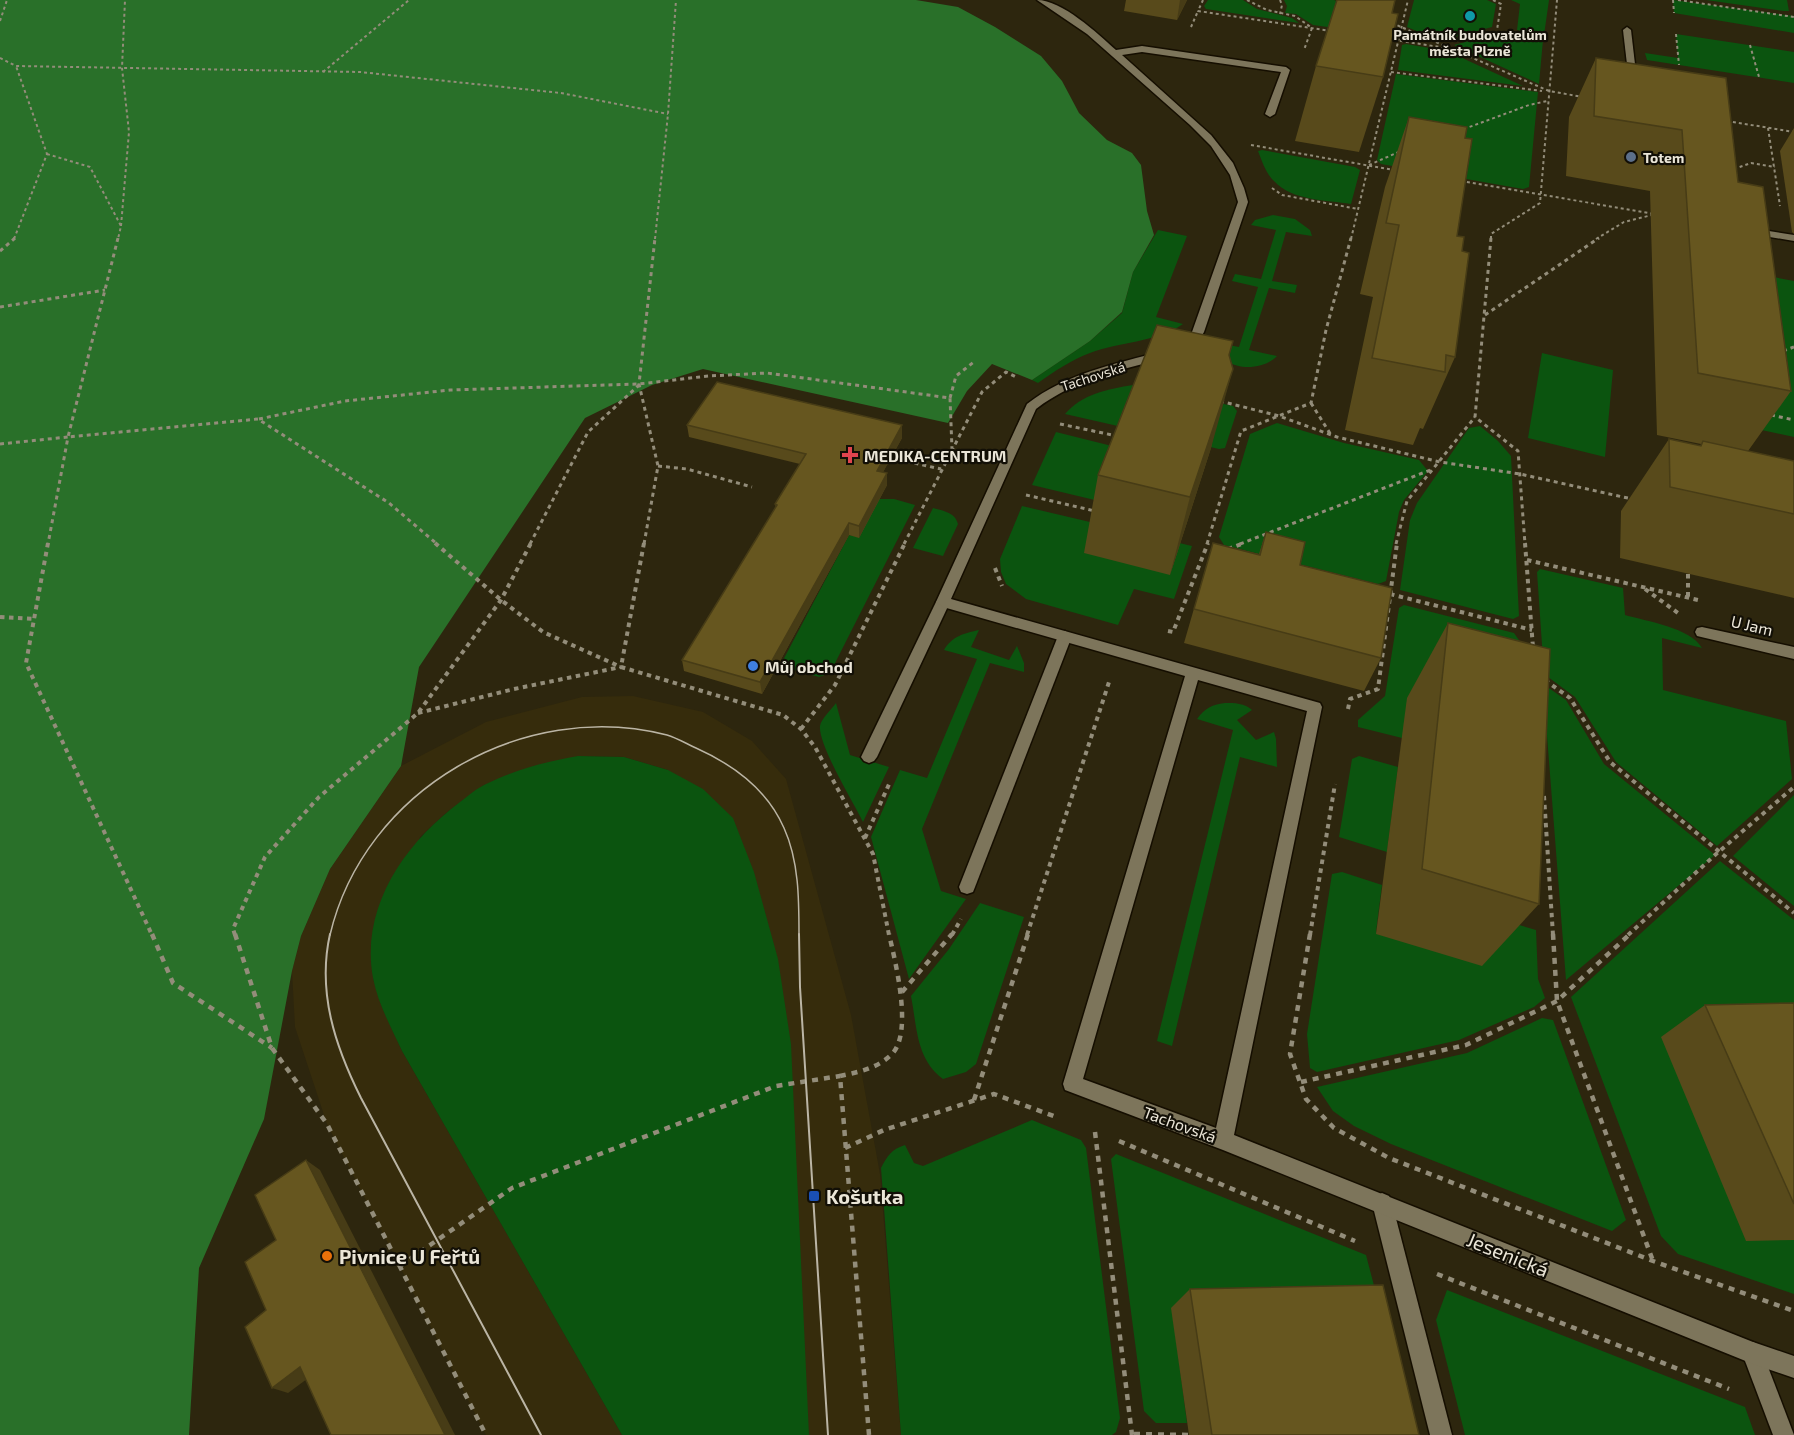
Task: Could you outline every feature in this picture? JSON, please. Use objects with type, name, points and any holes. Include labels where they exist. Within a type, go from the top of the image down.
[{"type":"street","name":"Tachovská","points":[[1041,0],[1068,16],[1114,53],[1219,149],[1239,186],[1243,202],[1198,332],[1189,344],[1167,354],[1075,378],[1047,392],[1031,407],[943,602],[1119,651],[1193,672],[1316,707],[1223,1140],[1072,1084],[1193,672]]},
{"type":"street","points":[[1627,30],[1632,73]]},
{"type":"street","points":[[1114,53],[1142,49],[1286,70],[1270,114]]},
{"type":"street","points":[[1742,230],[1789,237]]},
{"type":"street","points":[[869,756],[943,602]]},
{"type":"street","name":"U Jam","points":[[1702,632],[1794,653]]},
{"type":"street","points":[[967,887],[1065,636]]},
{"type":"street","name":"Jesenická","points":[[1223,1140],[1753,1353],[1794,1367]]},
{"type":"street","points":[[1382,1203],[1441,1435]]},
{"type":"street","points":[[1753,1353],[1784,1435]]},
{"type":"path","points":[[0,21],[7,0]]},
{"type":"path","points":[[125,0],[122,68],[129,132],[120,226],[68,437],[26,663],[173,983],[272,1048]]},
{"type":"path","points":[[323,72],[409,0]]},
{"type":"path","points":[[621,667],[658,466],[639,384],[668,114],[676,0]]},
{"type":"path","points":[[1203,0],[1198,11],[1333,31]]},
{"type":"path","points":[[1247,0],[1267,10],[1295,16],[1312,28]]},
{"type":"path","points":[[1280,0],[1282,5],[1280,14]]},
{"type":"path","points":[[1332,435],[1311,404],[1326,330],[1358,209],[1408,0]]},
{"type":"path","points":[[1493,0],[1501,3],[1497,30]]},
{"type":"path","points":[[1339,696],[1350,699],[1378,688],[1392,594],[1397,540],[1407,501],[1476,417],[1491,234],[1540,203],[1557,0]]},
{"type":"path","points":[[1672,0],[1674,13]]},
{"type":"path","points":[[1678,0],[1794,17]]},
{"type":"path","points":[[1390,22],[1549,91]]},
{"type":"path","points":[[1676,34],[1679,65]]},
{"type":"path","points":[[1387,39],[1453,49]]},
{"type":"path","points":[[1750,45],[1759,77]]},
{"type":"path","points":[[0,58],[16,66],[360,72],[561,93],[668,114]]},
{"type":"path","points":[[0,251],[15,238],[47,154],[16,66]]},
{"type":"path","points":[[1391,72],[1549,91],[1588,98]]},
{"type":"path","points":[[1461,130],[1529,105],[1547,101]]},
{"type":"path","points":[[1724,121],[1794,132]]},
{"type":"path","points":[[1768,128],[1789,237]]},
{"type":"path","points":[[1244,144],[1258,144],[1402,171]]},
{"type":"path","points":[[1368,165],[1407,149]]},
{"type":"path","points":[[47,154],[90,167],[120,226]]},
{"type":"path","points":[[1730,170],[1751,164],[1775,167]]},
{"type":"path","points":[[1460,181],[1656,214],[1624,222],[1577,251],[1523,291],[1484,315]]},
{"type":"path","points":[[1269,186],[1282,195],[1358,209]]},
{"type":"path","points":[[0,308],[105,290]]},
{"type":"path","points":[[1779,352],[1794,347]]},
{"type":"path","points":[[801,729],[835,685],[952,449],[950,398],[956,376],[975,361]]},
{"type":"path","points":[[0,444],[258,419],[345,400],[450,390],[639,384],[708,376],[766,374],[950,398]]},
{"type":"path","points":[[486,1435],[327,1124],[272,1048],[233,929],[265,857],[319,797],[418,713],[501,600],[588,432],[639,384]]},
{"type":"path","points":[[1211,399],[1279,416],[1332,435],[1440,462],[1520,474],[1634,499]]},
{"type":"path","points":[[1162,629],[1173,632],[1206,548],[1241,431],[1311,404]]},
{"type":"path","points":[[1760,413],[1794,420]]},
{"type":"path","points":[[1476,417],[1518,451],[1533,651]]},
{"type":"path","points":[[258,419],[389,503],[501,600],[543,632],[621,667],[783,714],[801,729],[815,747],[873,855],[901,993],[902,1030],[893,1054],[873,1068],[840,1076],[776,1086],[512,1188],[400,1266]]},
{"type":"path","points":[[1054,422],[1117,436]]},
{"type":"path","points":[[891,458],[941,469]]},
{"type":"path","points":[[658,466],[687,469],[752,487]]},
{"type":"path","points":[[1233,555],[1222,552],[1434,469]]},
{"type":"path","points":[[1022,494],[1100,512]]},
{"type":"path","points":[[1206,548],[1214,550]]},
{"type":"path","points":[[1527,560],[1699,600]]},
{"type":"path","points":[[996,561],[995,570],[1004,592]]},
{"type":"path","points":[[1688,574],[1688,598]]},
{"type":"path","points":[[1643,587],[1702,632]]},
{"type":"path","points":[[1380,592],[1532,630]]},
{"type":"path","points":[[0,617],[35,619]]},
{"type":"path","points":[[974,1100],[1119,651]]},
{"type":"path","points":[[418,713],[514,689],[621,667]]},
{"type":"path","points":[[1544,678],[1570,698],[1610,762],[1794,913]]},
{"type":"path","points":[[1346,720],[1350,699]]},
{"type":"path","points":[[865,839],[893,774],[869,756]]},
{"type":"path","points":[[1337,773],[1290,1054],[1306,1099],[1334,1128],[1389,1158],[1653,1262],[1794,1311]]},
{"type":"path","points":[[1301,1082],[1466,1045],[1557,1001],[1719,852],[1794,787]]},
{"type":"path","points":[[1543,789],[1557,1001],[1653,1262]]},
{"type":"path","points":[[901,993],[950,938],[974,895],[967,887]]},
{"type":"path","points":[[840,1076],[869,1435]]},
{"type":"path","points":[[845,1148],[884,1130],[994,1094],[1065,1120]]},
{"type":"path","points":[[1085,1128],[1106,1136]]},
{"type":"path","points":[[1095,1131],[1133,1435],[1190,1435]]},
{"type":"path","points":[[1116,1140],[1396,1258],[1774,1407]]},
{"type":"shaded area","points":[[633,696],[703,712],[752,741],[786,779],[851,1015],[880,1174],[901,1435],[809,1435],[668,770],[624,757],[578,756],[484,785],[446,813],[420,837],[373,978],[382,1007],[402,1051],[622,1435],[486,1435],[327,1124],[295,1027],[292,971],[301,936],[330,869],[401,766],[486,722],[582,697]]},
{"type":"green space","points":[[0,0],[916,0],[958,7],[1041,56],[1062,81],[1079,113],[1107,140],[1132,153],[1141,165],[1147,211],[1154,235],[1133,272],[1122,312],[1090,341],[1032,380],[992,364],[967,391],[948,423],[703,369],[652,385],[585,418],[419,667],[401,766],[330,869],[301,936],[292,971],[264,1119],[199,1268],[189,1435],[0,1435]]},
{"type":"green space","points":[[1208,0],[1243,0],[1257,9],[1292,18],[1299,23],[1206,9],[1204,6]]},
{"type":"green space","points":[[1284,0],[1334,0],[1395,27],[1394,36],[1313,25],[1296,14],[1285,13],[1287,6]]},
{"type":"green space","points":[[1414,0],[1487,0],[1496,4],[1492,27],[1440,41],[1407,27]]},
{"type":"green space","points":[[1511,0],[1549,0],[1544,35],[1517,30],[1520,4]]},
{"type":"green space","points":[[1673,0],[1794,16],[1794,33],[1674,13]]},
{"type":"green space","points":[[1706,0],[1787,0],[1789,11],[1784,11]]},
{"type":"green space","points":[[1498,33],[1543,40],[1539,84],[1454,45]]},
{"type":"green space","points":[[1676,34],[1794,52],[1794,83],[1647,60],[1645,53],[1678,58]]},
{"type":"green space","points":[[1402,45],[1447,51],[1523,86],[1398,70]]},
{"type":"green space","points":[[1396,74],[1538,92],[1529,187],[1523,189],[1381,164],[1377,160]]},
{"type":"green space","points":[[1258,151],[1355,167],[1360,170],[1351,204],[1300,196],[1281,188],[1266,171]]},
{"type":"green space","points":[[1273,215],[1295,219],[1310,230],[1312,236],[1286,232],[1272,281],[1297,285],[1295,293],[1269,288],[1249,350],[1277,356],[1267,363],[1253,367],[1239,366],[1225,359],[1212,342],[1239,347],[1258,287],[1232,281],[1235,274],[1261,279],[1276,230],[1251,225],[1255,220]]},
{"type":"green space","points":[[1158,230],[1187,236],[1156,317],[1183,324],[1162,335],[1090,353],[1070,362],[1038,383],[1032,380],[1090,341],[1122,313],[1133,272]]},
{"type":"green space","points":[[1727,268],[1794,281],[1794,437],[1743,426]]},
{"type":"green space","points":[[1542,353],[1613,370],[1605,457],[1528,438]]},
{"type":"green space","points":[[1133,385],[1233,406],[1237,411],[1225,448],[1219,449],[1065,414],[1087,397]]},
{"type":"green space","points":[[1277,423],[1344,443],[1419,460],[1428,471],[1404,500],[1399,512],[1386,581],[1378,584],[1224,545],[1219,537],[1250,434]]},
{"type":"green space","points":[[1480,426],[1511,456],[1519,616],[1513,619],[1400,590],[1410,520],[1417,503],[1469,428]]},
{"type":"green space","points":[[1056,432],[1124,449],[1103,502],[1032,485]]},
{"type":"green space","points":[[879,499],[894,499],[915,505],[830,673],[819,677],[780,666],[849,535],[859,537]]},
{"type":"green space","points":[[1022,506],[1192,546],[1174,599],[1134,589],[1118,625],[1026,599],[1006,584],[1001,572],[1000,559]]},
{"type":"green space","points":[[933,508],[951,514],[958,524],[943,556],[913,548]]},
{"type":"green space","points":[[1540,569],[1623,588],[1625,615],[1678,630],[1696,641],[1702,648],[1662,638],[1663,690],[1786,721],[1792,779],[1717,846],[1616,762],[1575,697],[1544,674],[1537,572]]},
{"type":"green space","points":[[1404,605],[1514,633],[1521,643],[1402,738],[1358,727],[1358,720],[1385,696],[1399,608]]},
{"type":"green space","points":[[979,630],[971,647],[1009,660],[1017,646],[1024,663],[1024,672],[990,663],[922,829],[941,891],[966,899],[909,979],[871,837],[900,770],[927,778],[977,659],[944,650],[955,638]]},
{"type":"green space","points":[[1543,684],[1566,700],[1604,764],[1715,855],[1566,980]]},
{"type":"green space","points":[[836,703],[850,755],[889,767],[863,822],[830,760],[821,735],[821,723]]},
{"type":"green space","points":[[1225,703],[1236,703],[1252,710],[1237,720],[1256,740],[1274,732],[1277,767],[1240,757],[1172,1046],[1157,1041],[1233,730],[1197,719],[1209,708]]},
{"type":"green space","points":[[578,756],[624,757],[668,770],[703,789],[733,818],[754,872],[778,959],[791,1044],[809,1435],[622,1435],[402,1051],[378,997],[373,978],[371,952],[373,926],[380,902],[391,879],[421,837],[440,818],[483,786],[531,767]]},
{"type":"green space","points":[[1359,756],[1398,767],[1387,852],[1339,837],[1352,759]]},
{"type":"green space","points":[[1794,795],[1794,906],[1733,856]]},
{"type":"green space","points":[[1720,861],[1794,920],[1794,1294],[1678,1254],[1661,1236],[1571,997]]},
{"type":"green space","points":[[1342,872],[1382,885],[1376,932],[1485,915],[1536,930],[1538,979],[1545,998],[1534,1007],[1459,1040],[1317,1072],[1310,1068],[1307,1034],[1332,874]]},
{"type":"green space","points":[[980,903],[1024,917],[976,1064],[966,1072],[943,1079],[927,1062],[919,1042],[911,996],[949,949]]},
{"type":"green space","points":[[1542,1018],[1553,1020],[1626,1220],[1612,1231],[1391,1144],[1354,1126],[1333,1111],[1317,1087],[1467,1053]]},
{"type":"green space","points":[[1032,1120],[1081,1140],[1086,1148],[1120,1418],[1116,1432],[1112,1435],[901,1435],[881,1168],[890,1153],[905,1145],[914,1163],[923,1166]]},
{"type":"green space","points":[[1116,1154],[1366,1255],[1377,1297],[1172,1308],[1187,1423],[1156,1423],[1144,1411],[1111,1159]]},
{"type":"green space","points":[[1447,1290],[1745,1407],[1755,1435],[1465,1435],[1436,1320]]},
{"type":"building","points":[[1337,0],[1395,0],[1392,13],[1398,14],[1383,77],[1316,66]]},
{"type":"building","points":[[1596,58],[1726,78],[1738,182],[1763,187],[1791,391],[1698,373],[1682,130],[1594,116]]},
{"type":"building","points":[[1409,117],[1467,127],[1465,138],[1472,139],[1457,236],[1464,237],[1462,251],[1469,253],[1455,357],[1446,355],[1445,372],[1372,358],[1399,225],[1386,223]]},
{"type":"building","points":[[1157,325],[1233,341],[1229,355],[1233,369],[1190,497],[1098,475]]},
{"type":"building","points":[[717,382],[902,425],[877,471],[887,473],[859,526],[849,523],[760,682],[682,660],[806,454],[687,425]]},
{"type":"building","points":[[1669,439],[1701,446],[1703,441],[1794,461],[1794,514],[1670,487]]},
{"type":"building","points":[[1266,532],[1305,542],[1300,565],[1392,588],[1381,658],[1194,609],[1213,543],[1260,555]]},
{"type":"building","points":[[1448,623],[1550,649],[1539,904],[1422,869]]},
{"type":"building","points":[[1794,1003],[1794,1204],[1705,1005]]},
{"type":"building","points":[[306,1160],[445,1435],[331,1435],[300,1367],[272,1388],[245,1327],[266,1310],[245,1262],[276,1240],[255,1195]]},
{"type":"building","points":[[1383,1285],[1419,1435],[1212,1435],[1190,1289]]},
{"type":"tram line","points":[[330,935],[348,883],[377,837],[414,798],[457,767],[506,744],[558,730],[613,727],[674,738],[723,762],[759,790],[777,814],[793,854],[798,894],[799,935]]},
{"type":"tram line","points":[[330,934],[326,977],[327,998],[343,1059],[361,1098],[541,1435]]},
{"type":"tram line","points":[[799,934],[800,987],[828,1435]]},
{"type":"place","name":"Památník budovatelům města Plzně","points":[[1470,16]]},
{"type":"place","name":"Totem","points":[[1631,157]]},
{"type":"place","name":"MEDIKA-CENTRUM","points":[[850,455]]},
{"type":"place","name":"Můj obchod","points":[[753,666]]},
{"type":"place","name":"Košutka","points":[[814,1196]]},
{"type":"place","name":"Pivnice U Feřtů","points":[[327,1256]]}]
